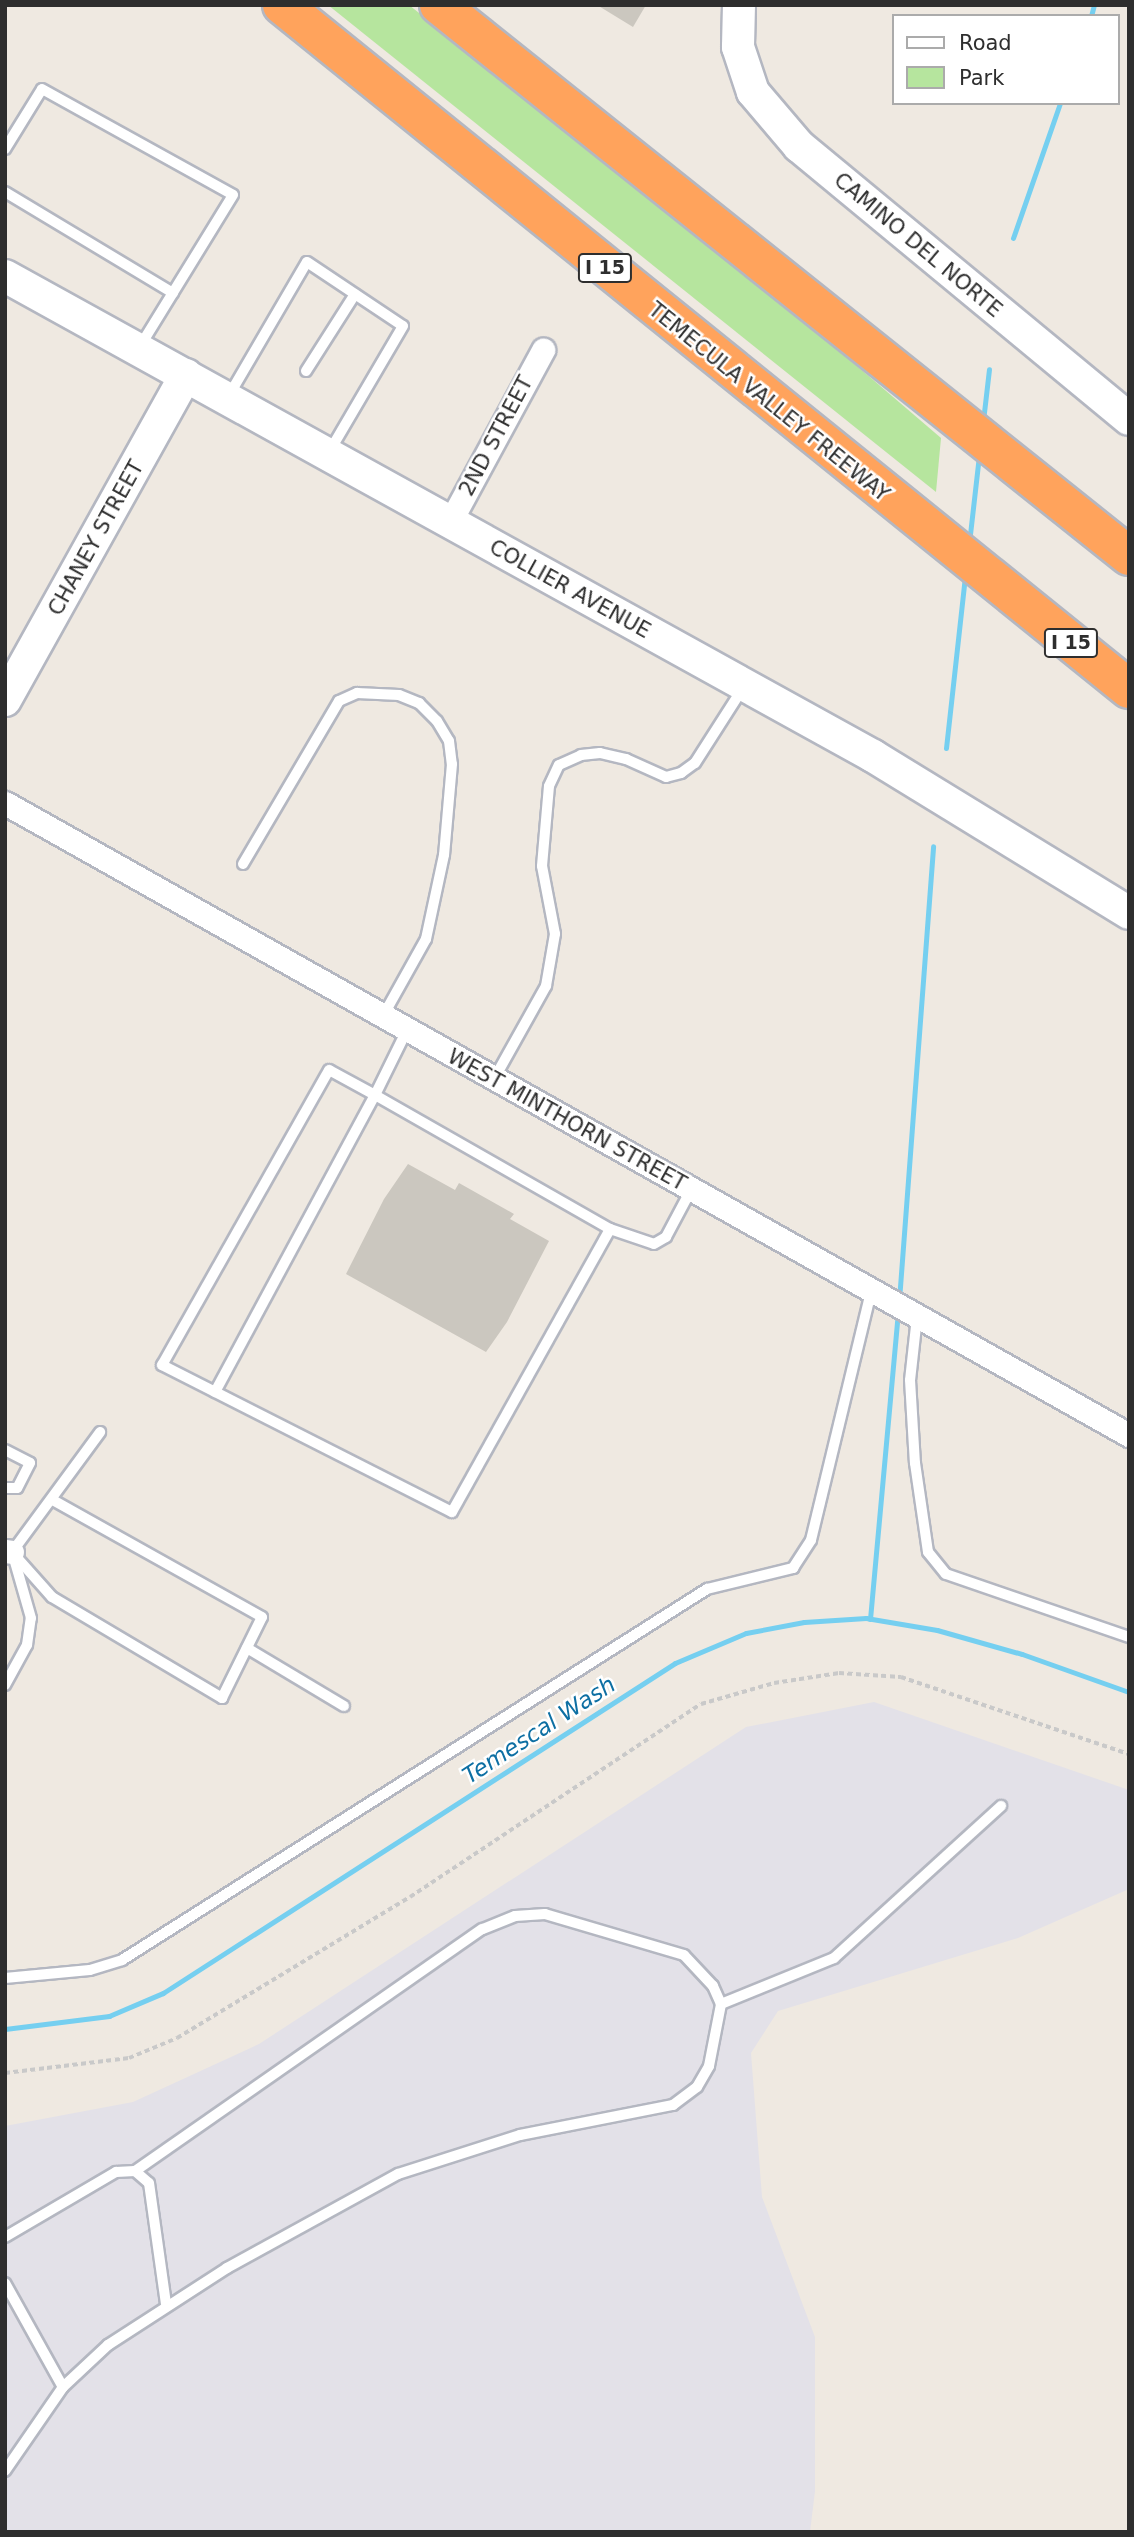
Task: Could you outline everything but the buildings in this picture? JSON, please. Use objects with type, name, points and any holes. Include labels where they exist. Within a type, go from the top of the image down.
[{"type":"highway","name":"TEMECULA VALLEY FREEWAY","points":[[282,5],[928,531],[1129,689]]},
{"type":"highway","points":[[439,5],[1129,556]]},
{"type":"main road","name":"CAMINO DEL NORTE","points":[[739,5],[738,47],[753,92],[799,146],[1129,419]]},
{"type":"main road","name":"COLLIER AVENUE","points":[[5,276],[873,756],[1129,913]]},
{"type":"main road","name":"CHANEY STREET","points":[[5,700],[186,375]]},
{"type":"street","name":"2ND STREET","points":[[450,522],[542,350]]},
{"type":"street","name":"WEST MINTHORN STREET","points":[[5,803],[1129,1435]]},
{"type":"lane","points":[[5,149],[42,89],[233,195],[139,348]]},
{"type":"lane","points":[[5,192],[173,293]]},
{"type":"lane","points":[[228,397],[307,262],[403,326],[328,453]]},
{"type":"lane","points":[[306,371],[355,294]]},
{"type":"lane","points":[[494,1079],[545,986],[555,934],[542,866],[549,786],[559,765],[581,755],[600,753],[626,759],[666,777],[681,773],[695,763],[745,685]]},
{"type":"lane","points":[[243,864],[339,701],[357,693],[399,695],[419,703],[437,721],[449,741],[452,764],[443,855],[426,939],[383,1016]]},
{"type":"lane","points":[[215,1392],[375,1095],[407,1030]]},
{"type":"lane","points":[[610,1229],[452,1512],[162,1365],[329,1070],[610,1229],[654,1244],[666,1237],[691,1190]]},
{"type":"lane","points":[[5,1978],[90,1970],[122,1960],[707,1589],[793,1568],[811,1540],[863,1287]]},
{"type":"lane","points":[[917,1317],[910,1380],[928,1552],[946,1574],[1129,1637]]},
{"type":"lane","points":[[8,1551],[53,1500],[100,1432]]},
{"type":"lane","points":[[5,1450],[30,1463],[17,1488],[5,1488]]},
{"type":"lane","points":[[8,1551],[52,1597],[222,1698],[262,1617],[53,1500]]},
{"type":"lane","points":[[5,1685],[27,1646],[31,1618],[8,1551]]},
{"type":"lane","points":[[247,1648],[344,1706]]},
{"type":"lane","points":[[721,2004],[834,1958],[1001,1807]]},
{"type":"lane","points":[[5,2237],[116,2172],[135,2171],[482,1929],[515,1916],[545,1914],[684,1955],[713,1986],[721,2004],[709,2066],[697,2087],[673,2105],[520,2135],[398,2174],[166,2304],[107,2345],[63,2386],[5,2471]]},
{"type":"lane","points":[[135,2171],[149,2183],[166,2304]]},
{"type":"lane","points":[[5,2283],[63,2386]]},
{"type":"path","points":[[5,2073],[129,2058],[177,2038],[410,1897],[701,1704],[738,1693],[839,1673],[901,1677],[1129,1754]]},
{"type":"shaded area","points":[[874,1702],[1129,1790],[1129,1889],[1018,1938],[778,2011],[751,2053],[762,2197],[815,2337],[815,2491],[810,2532],[5,2532],[5,2126],[133,2102],[259,2044],[746,1727]]},
{"type":"green space","points":[[328,5],[409,5],[774,295],[941,438],[936,492]]},
{"type":"waterway","points":[[1092,14],[1094,5]]},
{"type":"waterway","points":[[1013,238],[1059,105]]},
{"type":"waterway","points":[[983,421],[989,369]]},
{"type":"waterway","points":[[969,543],[979,455]]},
{"type":"waterway","points":[[946,748],[965,577]]},
{"type":"waterway","points":[[899,1300],[933,846]]},
{"type":"waterway","points":[[870,1619],[898,1313]]},
{"type":"waterway","name":"Temescal Wash","points":[[5,2029],[109,2016],[163,1993],[675,1663],[746,1633],[804,1622],[866,1618],[937,1630],[1022,1654],[1129,1692]]}]
